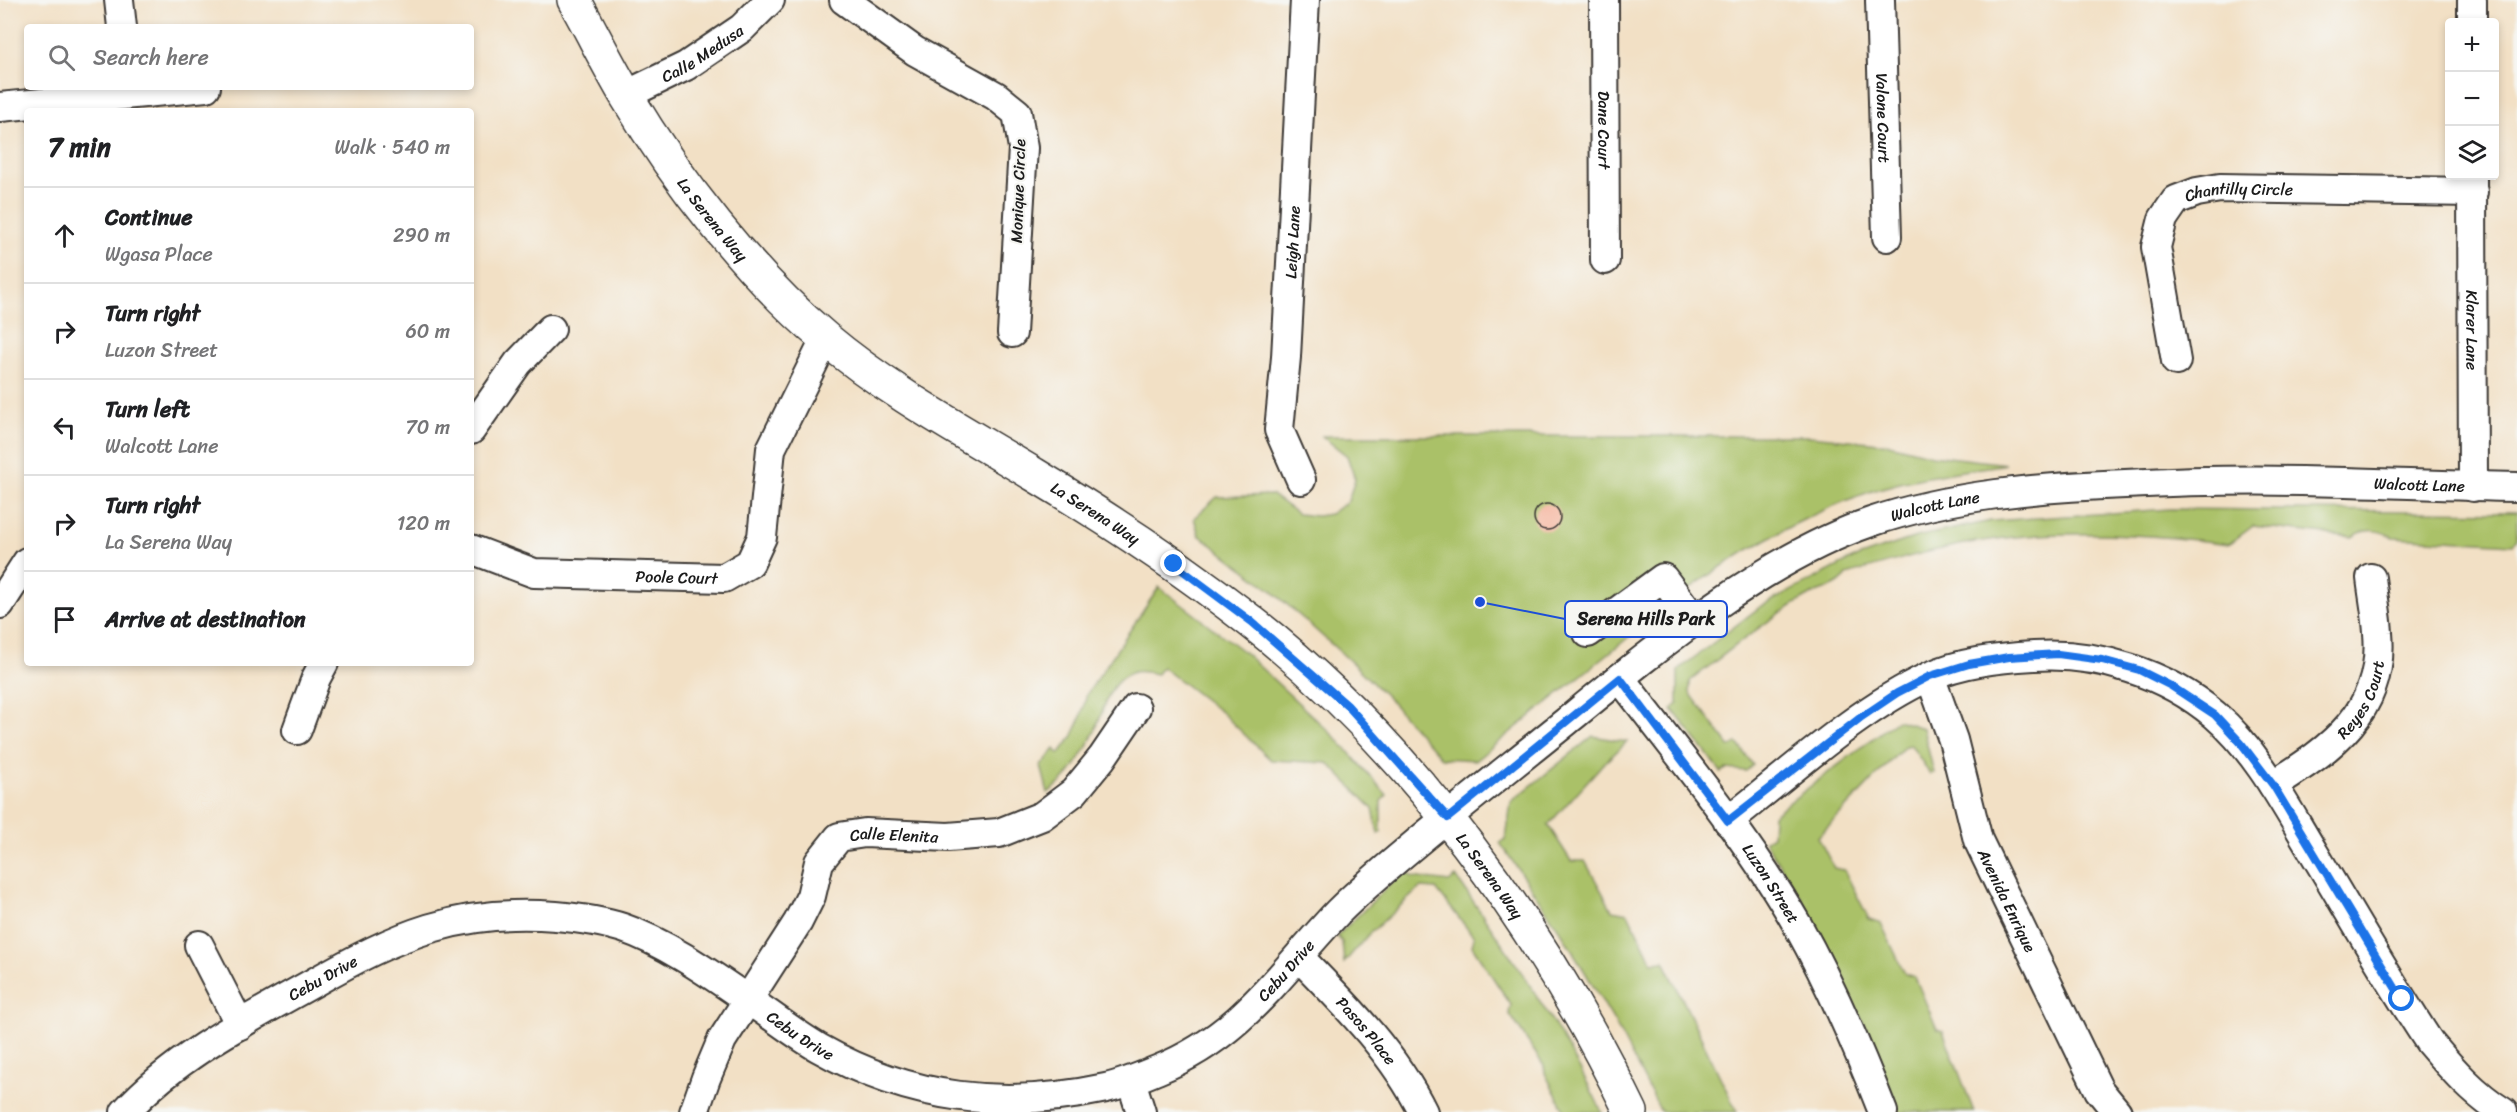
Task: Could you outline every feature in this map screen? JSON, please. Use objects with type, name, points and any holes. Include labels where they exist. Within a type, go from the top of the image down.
[{"type":"main road","name":"La Serena Way","points":[[574,0],[626,95],[667,160],[714,222],[775,290],[826,338],[922,408],[1148,544],[1252,622],[1347,705],[1448,818],[1548,958],[1604,1056],[1631,1112]]},
{"type":"street","points":[[119,0],[122,24]]},
{"type":"street","name":"Calle Medusa","points":[[626,95],[686,66],[742,28],[770,0]]},
{"type":"street","name":"Monique Circle","points":[[844,0],[915,51],[996,96],[1017,113],[1023,148],[1012,333]]},
{"type":"street","name":"Leigh Lane","points":[[1301,480],[1279,430],[1286,357],[1305,0]]},
{"type":"street","name":"Dane Court","points":[[1604,0],[1605,260]]},
{"type":"street","name":"Valone Court","points":[[1880,0],[1887,237]]},
{"type":"street","points":[[2472,0],[2472,18]]},
{"type":"street","points":[[0,107],[130,98],[185,90]]},
{"type":"street","name":"Chantilly Circle","points":[[2176,361],[2156,248],[2163,219],[2176,200],[2197,192],[2220,188],[2473,184]]},
{"type":"street","name":"Klarer Lane","points":[[2473,184],[2473,486]]},
{"type":"street","points":[[474,426],[518,363],[551,329]]},
{"type":"street","name":"Poole Court","points":[[474,551],[534,573],[724,578],[750,563],[762,537],[771,449],[826,338]]},
{"type":"street","name":"Walcott Lane","points":[[1448,818],[1620,678],[1758,578],[1809,548],[1872,522],[1976,497],[2063,486],[2298,480],[2517,487]]},
{"type":"street","points":[[0,604],[24,567]]},
{"type":"street","points":[[1588,633],[1663,578],[1696,622]]},
{"type":"street","name":"Reyes Court","points":[[2273,785],[2316,758],[2343,735],[2364,706],[2377,673],[2378,644],[2371,578]]},
{"type":"street","points":[[1728,821],[1860,718],[1897,693],[1930,676],[1969,664],[2009,657],[2058,654],[2102,660],[2139,670],[2171,686],[2215,715],[2241,743],[2273,785],[2430,1043],[2451,1069],[2496,1110]]},
{"type":"street","points":[[297,730],[322,666]]},
{"type":"street","name":"Avenida Enrique","points":[[1930,676],[1953,740],[1978,840],[2099,1090],[2117,1112]]},
{"type":"street","name":"Luzon Street","points":[[1620,678],[1728,821],[1797,925],[1829,984],[1883,1112]]},
{"type":"street","name":"Calle Elenita","points":[[694,1112],[705,1078],[722,1040],[798,922],[811,896],[819,862],[839,837],[865,833],[948,837],[999,833],[1042,816],[1074,792],[1102,758],[1136,708]]},
{"type":"street","name":"Cebu Drive","points":[[125,1112],[149,1085],[188,1057],[378,948],[431,927],[480,915],[531,914],[578,918],[627,929],[670,951],[820,1049],[878,1075],[922,1089],[959,1105],[1055,1097],[1113,1087],[1182,1060],[1220,1036],[1255,1006],[1340,911],[1409,849],[1448,818]]},
{"type":"street","points":[[199,945],[240,1026]]},
{"type":"street","name":"Pasos Place","points":[[1299,957],[1381,1047],[1415,1095],[1423,1112]]},
{"type":"street","points":[[1131,1081],[1141,1112]]},
{"type":"green space","points":[[1322,436],[1810,436],[1889,444],[1932,455],[2006,464],[1903,482],[1866,493],[1817,513],[1768,538],[1693,586],[1476,760],[1441,758],[1387,697],[1349,660],[1271,590],[1199,535],[1194,518],[1217,497],[1272,495],[1298,514],[1317,516],[1330,514],[1348,501],[1355,479],[1347,456]]},
{"type":"green space","points":[[2170,509],[2517,512],[2517,539],[2513,544],[2393,537],[2372,531],[2352,537],[2253,526],[2229,544],[2142,535],[2055,534],[1959,545],[1847,575],[1834,586],[1807,597],[1776,616],[1690,681],[1690,693],[1730,747],[1737,743],[1753,765],[1746,771],[1726,769],[1721,772],[1672,709],[1678,704],[1678,670],[1760,607],[1852,559],[1916,537],[1991,521]]},
{"type":"green space","points":[[1159,587],[1244,652],[1337,739],[1387,795],[1381,801],[1381,832],[1378,834],[1373,809],[1328,763],[1271,760],[1221,712],[1162,667],[1157,674],[1133,672],[1119,681],[1110,693],[1095,731],[1081,757],[1070,773],[1048,793],[1041,766],[1055,749],[1059,754],[1072,737],[1080,720],[1087,694]]},
{"type":"green space","points":[[1897,720],[1923,728],[1934,773],[1930,774],[1911,745],[1905,746],[1818,837],[1834,868],[1844,870],[1869,919],[1881,923],[1905,974],[1915,977],[1937,1029],[1943,1031],[1974,1112],[1899,1112],[1867,1030],[1802,899],[1764,841],[1772,836],[1773,815]]},
{"type":"green space","points":[[1593,736],[1627,742],[1601,766],[1548,825],[1571,861],[1585,861],[1612,910],[1628,913],[1652,962],[1664,961],[1737,1112],[1661,1112],[1614,1021],[1563,935],[1500,843],[1506,838],[1511,802]]},
{"type":"green space","points":[[1406,869],[1412,877],[1449,882],[1456,877],[1515,962],[1552,1021],[1602,1112],[1565,1112],[1545,1073],[1544,1066],[1509,1013],[1511,1005],[1472,946],[1474,937],[1436,889],[1420,888],[1368,935],[1344,963],[1342,942],[1337,936]]},
{"type":"building","points":[[1547,504],[1556,508],[1560,517],[1556,526],[1547,530],[1538,526],[1534,517],[1538,508]]},
{"type":"place","name":"Serena Hills Park","points":[[1480,602]]},
{"type":"route","points":[[1174,564],[1252,622],[1347,705],[1448,818],[1620,678],[1728,821],[1860,718],[1897,693],[1930,676],[1969,664],[2009,657],[2058,654],[2102,660],[2139,670],[2171,686],[2215,715],[2241,743],[2273,785],[2402,999]]}]
